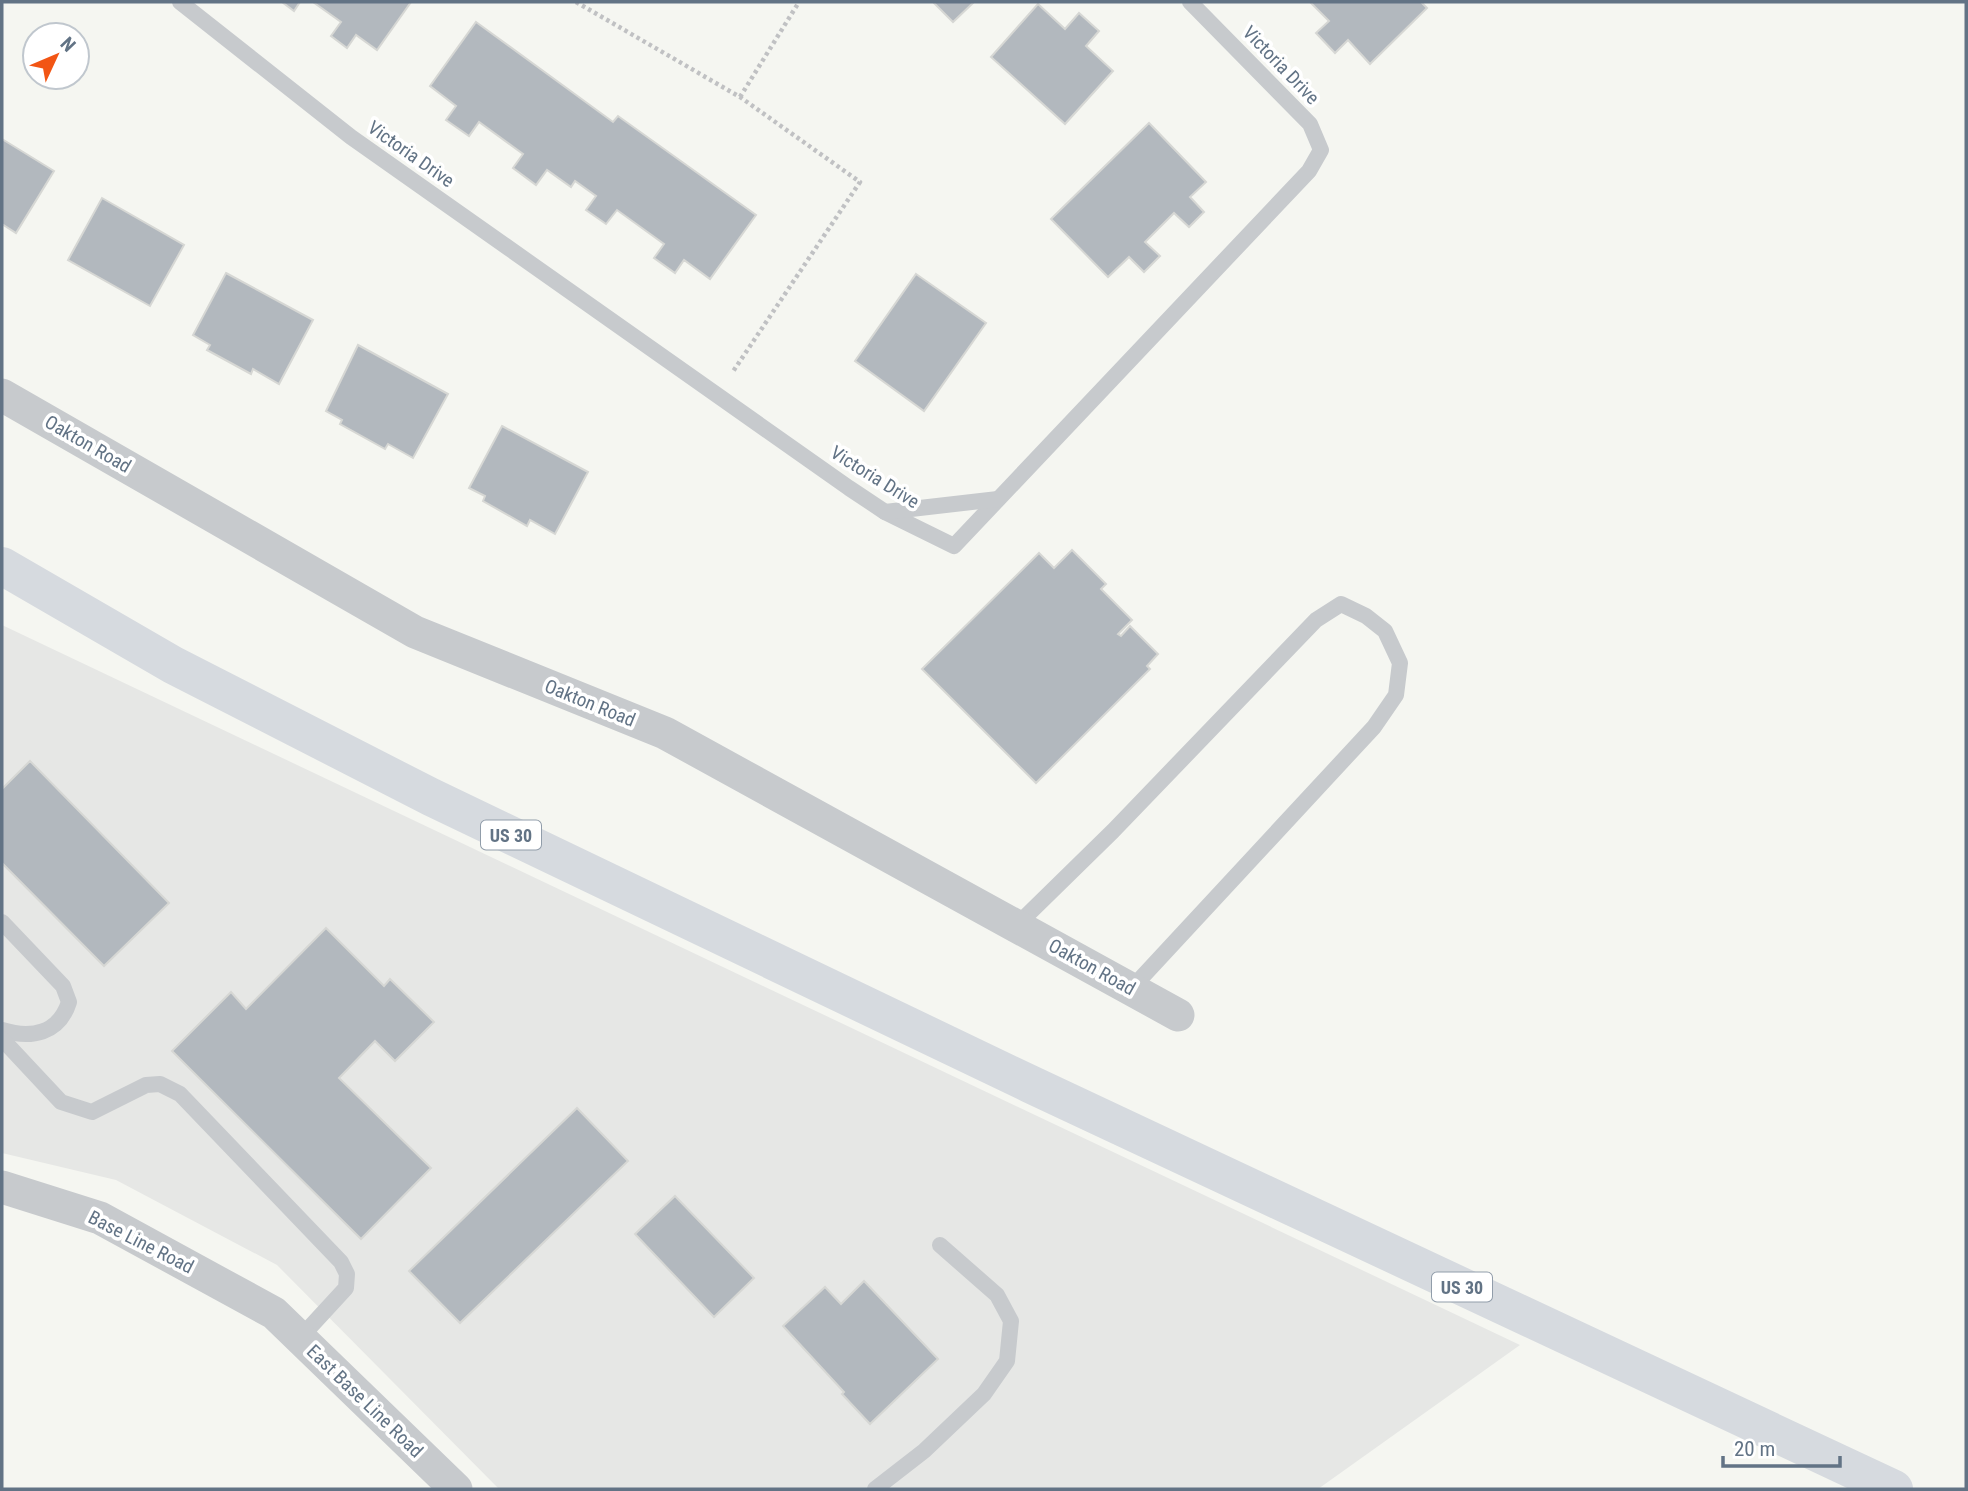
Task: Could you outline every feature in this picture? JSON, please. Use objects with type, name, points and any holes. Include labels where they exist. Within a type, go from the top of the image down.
[{"type":"main road","name":"US 30","points":[[2,566],[173,665],[431,797],[1055,1096],[1894,1489]]},
{"type":"street","name":"Oakton Road","points":[[2,394],[415,632],[665,733],[1178,1015]]},
{"type":"street","name":"Base Line Road","points":[[2,1187],[100,1218],[274,1313]]},
{"type":"street","name":"East Base Line Road","points":[[274,1313],[456,1489]]},
{"type":"lane","name":"Victoria Drive","points":[[180,2],[351,137],[885,512],[954,545],[1309,171],[1321,150],[1310,124],[1190,2]]},
{"type":"lane","points":[[885,512],[998,499]]},
{"type":"lane","points":[[1016,926],[1122,821],[1316,620],[1341,604],[1366,616],[1385,631],[1400,663],[1396,695],[1374,727],[1131,989]]},
{"type":"lane","points":[[2,922],[63,986],[69,1002],[54,1026],[41,1033],[30,1035],[2,1030]]},
{"type":"lane","points":[[2,1039],[61,1102],[92,1112],[146,1085],[160,1084],[180,1094],[341,1262],[347,1274],[346,1288],[300,1338]]},
{"type":"lane","points":[[875,1489],[924,1451],[984,1394],[1007,1361],[1011,1321],[1007,1312],[997,1295],[940,1245]]},
{"type":"path","points":[[576,2],[740,97],[860,182],[718,394]]},
{"type":"path","points":[[740,97],[799,2]]},
{"type":"shaded area","points":[[2,625],[1520,1345],[1318,1489],[499,1489],[277,1265],[116,1180],[2,1153]]},
{"type":"building","points":[[282,2],[300,2],[294,11]]},
{"type":"building","points":[[313,2],[411,2],[377,50],[356,35],[347,48],[331,36],[341,22]]},
{"type":"building","points":[[933,2],[974,2],[953,22]]},
{"type":"building","points":[[1310,2],[1421,2],[1427,8],[1370,64],[1348,40],[1335,53],[1316,33],[1329,21]]},
{"type":"building","points":[[1038,4],[1065,29],[1079,13],[1099,31],[1086,46],[1113,71],[1065,124],[991,57]]},
{"type":"building","points":[[476,22],[613,122],[618,116],[756,215],[710,279],[684,260],[675,273],[654,258],[664,244],[617,210],[606,224],[586,210],[596,196],[575,181],[571,187],[547,170],[536,185],[513,168],[523,154],[479,122],[469,136],[446,120],[456,106],[430,86]]},
{"type":"building","points":[[1149,123],[1206,182],[1190,197],[1204,212],[1189,227],[1174,213],[1145,242],[1160,256],[1144,272],[1129,257],[1108,277],[1051,219]]},
{"type":"building","points":[[2,139],[54,171],[16,233],[2,224]]},
{"type":"building","points":[[102,198],[184,245],[150,306],[68,260]]},
{"type":"building","points":[[226,273],[313,320],[279,384],[253,369],[251,374],[207,350],[210,345],[193,335]]},
{"type":"building","points":[[916,274],[986,323],[924,411],[855,361]]},
{"type":"building","points":[[358,345],[448,394],[413,458],[388,444],[385,449],[340,424],[342,420],[326,411]]},
{"type":"building","points":[[502,426],[588,472],[555,534],[530,520],[527,526],[483,501],[485,496],[469,488]]},
{"type":"building","points":[[1072,550],[1106,584],[1101,589],[1132,620],[1118,634],[1121,636],[1130,626],[1158,654],[1147,666],[1150,669],[1036,783],[922,669],[1039,553],[1054,568]]},
{"type":"building","points":[[30,761],[169,903],[104,966],[2,863],[2,789]]},
{"type":"building","points":[[326,928],[384,986],[390,979],[434,1022],[395,1061],[375,1041],[339,1078],[431,1168],[361,1239],[172,1051],[231,992],[246,1009]]},
{"type":"building","points":[[577,1108],[628,1161],[460,1323],[409,1271]]},
{"type":"building","points":[[675,1196],[754,1278],[714,1317],[635,1234]]},
{"type":"building","points":[[864,1281],[938,1359],[870,1424],[783,1326],[825,1287],[841,1304]]}]
